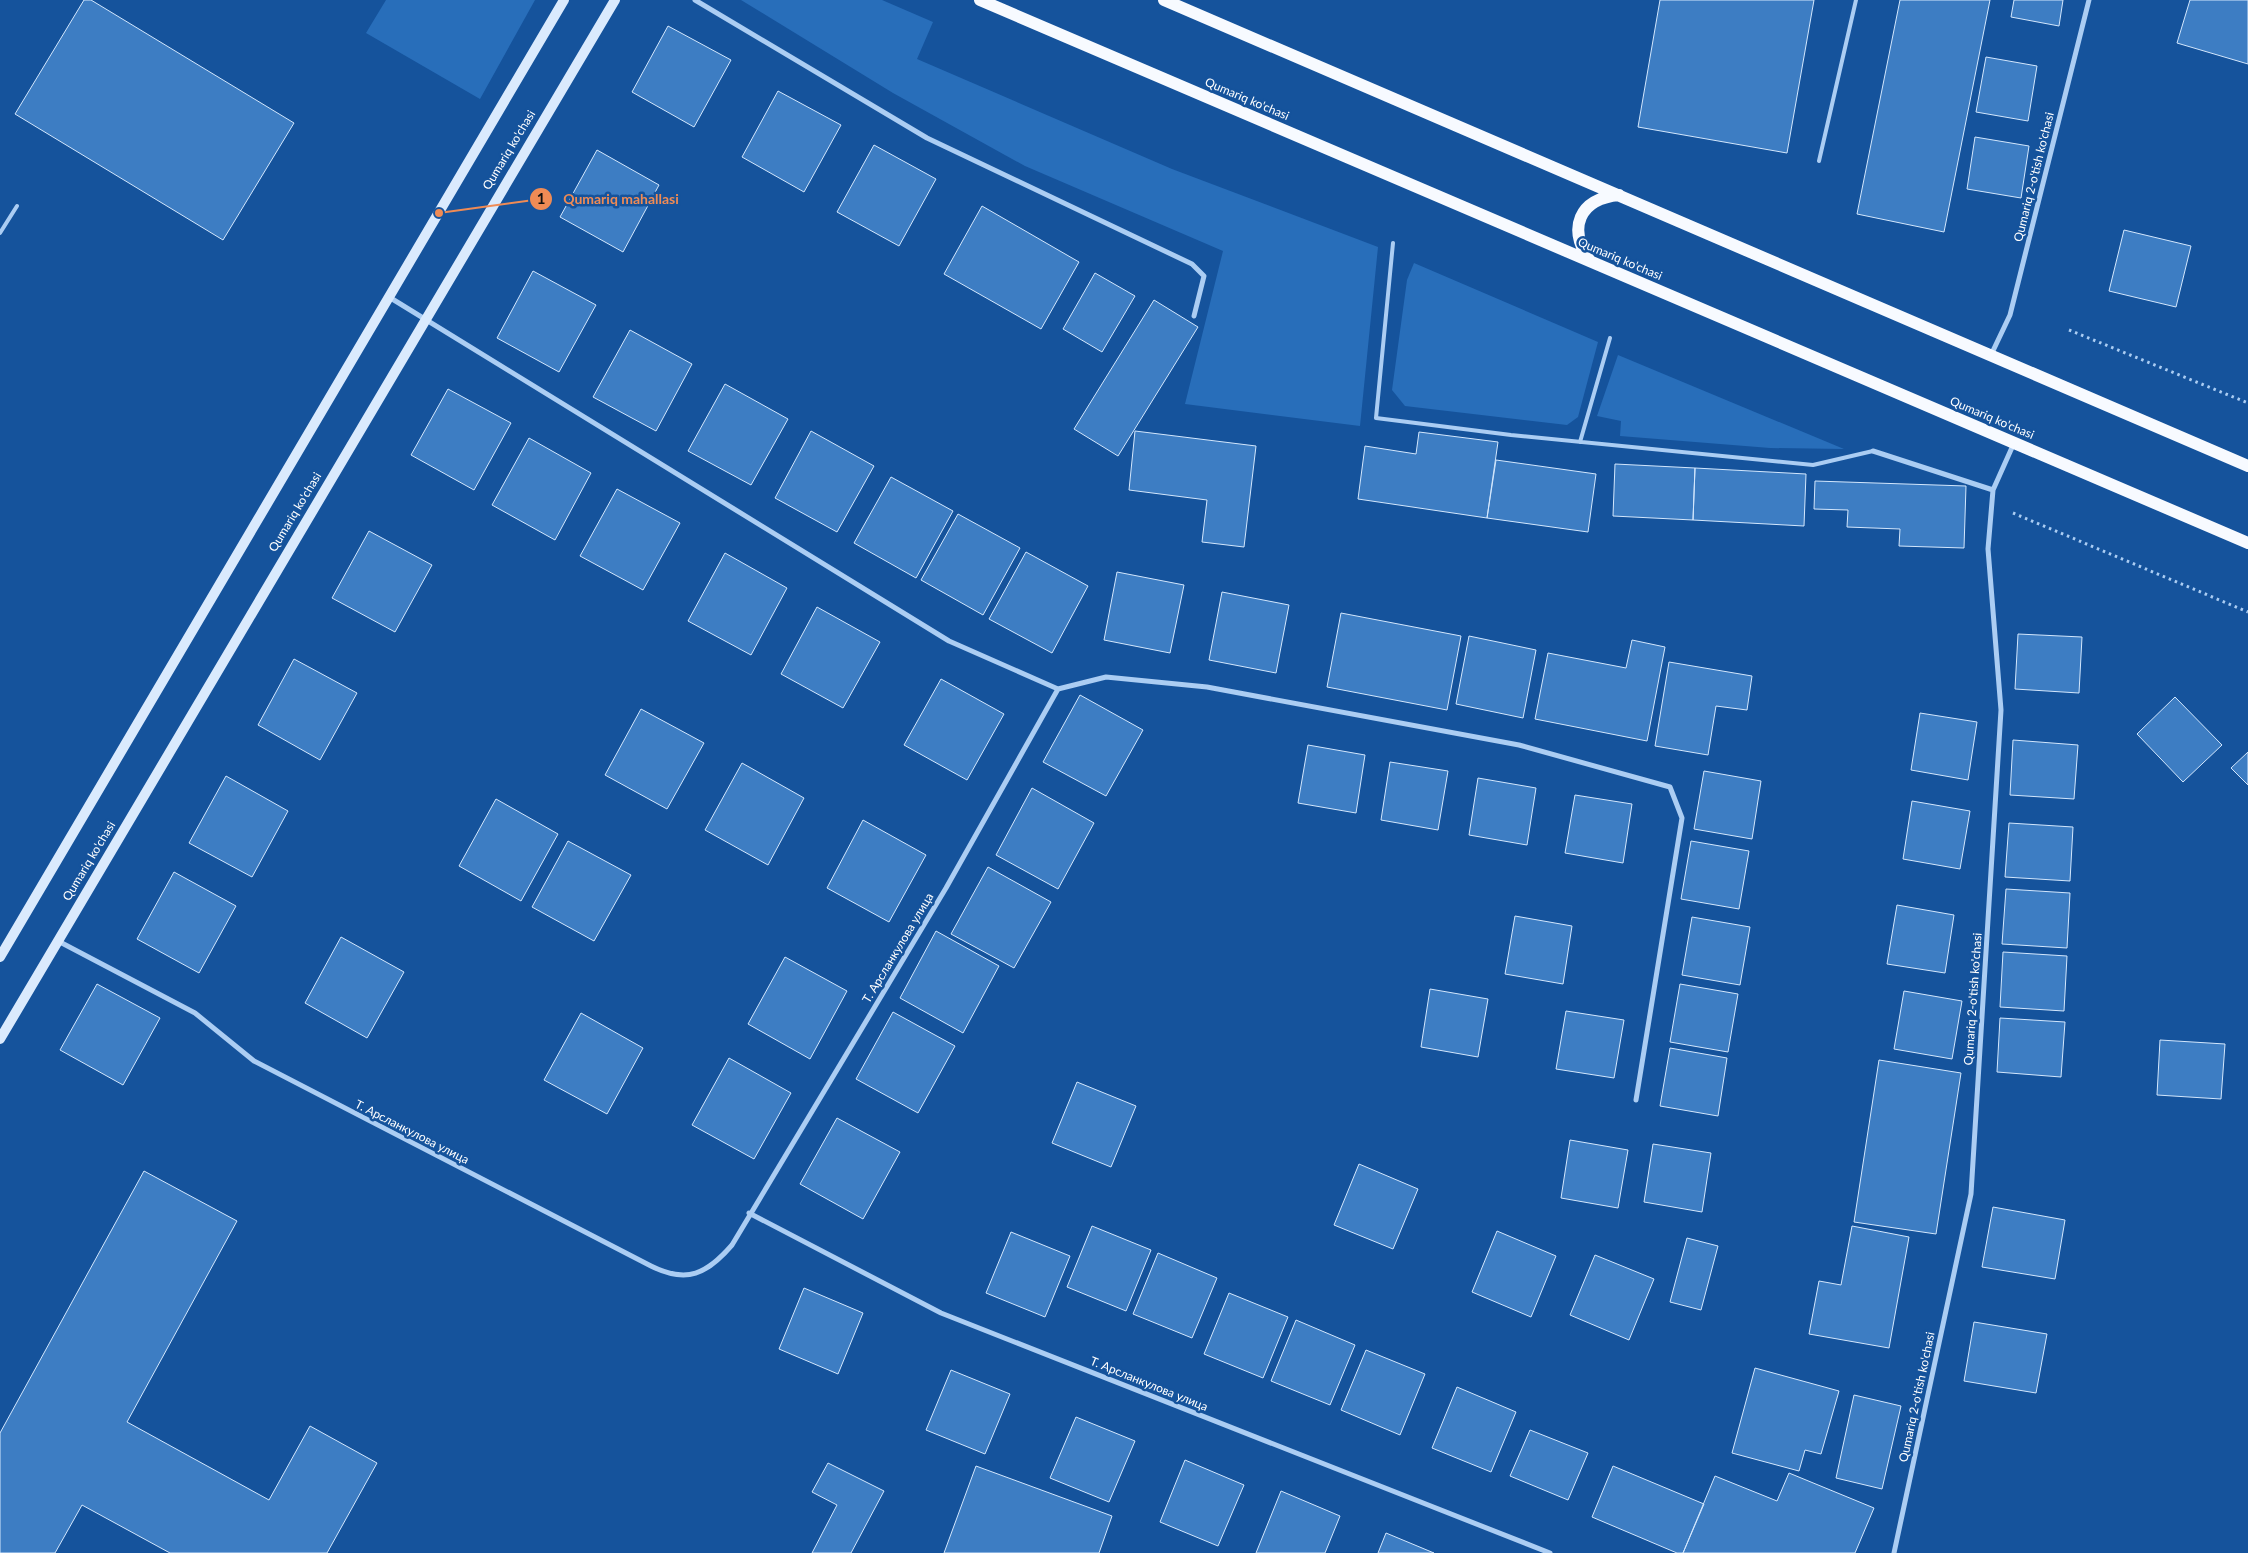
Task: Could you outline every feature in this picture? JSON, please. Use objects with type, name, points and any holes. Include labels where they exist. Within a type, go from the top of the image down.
[{"type":"main road","points":[[0,957],[564,0]]},
{"type":"main road","name":"Qumariq ko'chasi","points":[[0,1038],[615,0]]},
{"type":"main road","name":"Qumariq ko'chasi","points":[[980,0],[2248,543]]},
{"type":"main road","points":[[1164,0],[2248,466]]},
{"type":"main road","points":[[1590,261],[1578,239],[1577,227],[1581,216],[1588,207],[1597,201],[1620,195]]},
{"type":"street","points":[[695,0],[927,138],[1192,264],[1204,276],[1194,316]]},
{"type":"street","name":"Qumariq 2-o'tish ko'chasi","points":[[1991,355],[2010,315],[2089,0]]},
{"type":"street","points":[[389,297],[949,641],[1058,689],[1106,677],[1208,687],[1519,745],[1670,787],[1682,818],[1636,1100]]},
{"type":"street","name":"Qumariq 2-o'tish ko'chasi","points":[[1894,1553],[1971,1194],[2001,710],[1988,549],[1993,490],[2014,443]]},
{"type":"street","points":[[1873,451],[1993,490]]},
{"type":"street","name":"Т. Арсланкулова улица","points":[[58,941],[195,1013],[254,1061],[664,1272],[690,1275],[704,1271],[732,1246],[946,888],[1058,689]]},
{"type":"street","name":"Т. Арсланкулова улица","points":[[750,1214],[941,1313],[1550,1553]]},
{"type":"lane","points":[[1819,161],[1856,0]]},
{"type":"lane","points":[[0,233],[17,206]]},
{"type":"lane","points":[[1393,243],[1376,418],[1580,442],[1813,465],[1873,451]]},
{"type":"lane","points":[[1580,442],[1610,338]]},
{"type":"path","points":[[2069,330],[2248,403]]},
{"type":"path","points":[[1992,504],[2248,612]]},
{"type":"shaded area","points":[[386,0],[535,0],[480,99],[366,33]]},
{"type":"shaded area","points":[[741,0],[882,0],[933,22],[917,59],[1172,169],[1378,247],[1360,426],[1185,404],[1223,251],[1025,166],[893,93]]},
{"type":"shaded area","points":[[1414,263],[1598,342],[1578,417],[1567,425],[1405,406],[1392,390],[1407,280]]},
{"type":"shaded area","points":[[1618,355],[1844,449],[1770,448],[1620,436],[1621,421],[1597,416]]},
{"type":"building","points":[[84,0],[91,0],[294,123],[223,240],[15,114]]},
{"type":"building","points":[[1660,0],[1814,0],[1787,153],[1638,127]]},
{"type":"building","points":[[1900,0],[1990,0],[1944,232],[1857,214]]},
{"type":"building","points":[[2014,0],[2063,0],[2059,26],[2011,17]]},
{"type":"building","points":[[2190,0],[2248,0],[2248,64],[2177,43]]},
{"type":"building","points":[[668,26],[731,60],[694,127],[632,92]]},
{"type":"building","points":[[1986,57],[2037,66],[2028,121],[1976,112]]},
{"type":"building","points":[[778,91],[841,125],[804,192],[742,157]]},
{"type":"building","points":[[1975,137],[2029,146],[2021,198],[1967,189]]},
{"type":"building","points":[[874,145],[936,179],[899,246],[837,212]]},
{"type":"building","points":[[597,150],[659,185],[623,252],[560,217]]},
{"type":"building","points":[[982,206],[1079,262],[1041,329],[944,274]]},
{"type":"building","points":[[2124,230],[2191,246],[2176,307],[2109,291]]},
{"type":"building","points":[[533,271],[596,305],[559,372],[497,338]]},
{"type":"building","points":[[1095,273],[1135,296],[1102,352],[1063,329]]},
{"type":"building","points":[[1154,300],[1198,327],[1118,456],[1074,429]]},
{"type":"building","points":[[630,330],[692,364],[656,431],[593,397]]},
{"type":"building","points":[[725,384],[788,419],[751,485],[688,451]]},
{"type":"building","points":[[448,389],[511,423],[474,490],[411,455]]},
{"type":"building","points":[[811,431],[874,466],[837,532],[775,498]]},
{"type":"building","points":[[1135,431],[1256,446],[1244,547],[1202,542],[1207,500],[1129,490]]},
{"type":"building","points":[[1419,432],[1498,442],[1487,518],[1358,499],[1365,446],[1416,454]]},
{"type":"building","points":[[529,438],[591,473],[555,540],[492,505]]},
{"type":"building","points":[[1496,460],[1596,474],[1588,532],[1487,518]]},
{"type":"building","points":[[1615,464],[1695,468],[1693,520],[1613,516]]},
{"type":"building","points":[[1695,468],[1806,474],[1804,526],[1693,520]]},
{"type":"building","points":[[891,477],[953,511],[916,578],[854,543]]},
{"type":"building","points":[[1815,481],[1966,486],[1964,548],[1899,546],[1900,529],[1847,527],[1848,510],[1814,509]]},
{"type":"building","points":[[617,489],[680,523],[643,590],[580,556]]},
{"type":"building","points":[[958,514],[1020,548],[983,615],[921,580]]},
{"type":"building","points":[[369,531],[432,565],[395,632],[332,598]]},
{"type":"building","points":[[1026,552],[1088,586],[1052,653],[989,619]]},
{"type":"building","points":[[725,553],[787,588],[751,655],[688,621]]},
{"type":"building","points":[[1117,572],[1184,585],[1170,653],[1104,640]]},
{"type":"building","points":[[1222,592],[1289,605],[1276,673],[1209,660]]},
{"type":"building","points":[[817,607],[880,642],[843,708],[781,674]]},
{"type":"building","points":[[1341,613],[1461,636],[1447,710],[1327,687]]},
{"type":"building","points":[[2018,634],[2082,637],[2079,693],[2015,689]]},
{"type":"building","points":[[1469,636],[1536,650],[1523,718],[1456,704]]},
{"type":"building","points":[[1632,640],[1665,647],[1647,741],[1535,719],[1548,653],[1626,668]]},
{"type":"building","points":[[294,659],[357,693],[320,760],[258,725]]},
{"type":"building","points":[[1669,662],[1752,676],[1747,710],[1716,706],[1708,755],[1655,746]]},
{"type":"building","points":[[941,679],[1004,714],[967,780],[904,745]]},
{"type":"building","points":[[1080,695],[1143,730],[1106,796],[1043,762]]},
{"type":"building","points":[[2175,697],[2222,745],[2183,782],[2137,734]]},
{"type":"building","points":[[641,709],[704,743],[667,809],[605,775]]},
{"type":"building","points":[[1920,713],[1977,722],[1968,780],[1911,770]]},
{"type":"building","points":[[2013,740],[2078,745],[2074,799],[2010,795]]},
{"type":"building","points":[[1308,745],[1365,755],[1356,813],[1298,803]]},
{"type":"building","points":[[2248,752],[2248,785],[2231,768]]},
{"type":"building","points":[[1390,762],[1448,771],[1438,830],[1381,820]]},
{"type":"building","points":[[742,763],[804,798],[768,865],[705,830]]},
{"type":"building","points":[[1704,771],[1761,781],[1752,839],[1694,829]]},
{"type":"building","points":[[226,776],[288,811],[252,877],[189,843]]},
{"type":"building","points":[[1478,778],[1536,788],[1527,845],[1469,835]]},
{"type":"building","points":[[1032,788],[1094,823],[1058,889],[996,855]]},
{"type":"building","points":[[1575,795],[1632,804],[1623,863],[1565,853]]},
{"type":"building","points":[[496,799],[558,834],[521,901],[459,866]]},
{"type":"building","points":[[1912,801],[1970,811],[1960,869],[1903,859]]},
{"type":"building","points":[[863,820],[926,855],[889,922],[827,888]]},
{"type":"building","points":[[2009,823],[2073,827],[2070,881],[2005,877]]},
{"type":"building","points":[[568,841],[631,875],[594,941],[532,907]]},
{"type":"building","points":[[1691,841],[1749,851],[1739,909],[1681,899]]},
{"type":"building","points":[[988,867],[1051,902],[1014,968],[951,934]]},
{"type":"building","points":[[174,872],[236,906],[199,973],[137,939]]},
{"type":"building","points":[[2006,889],[2070,893],[2067,948],[2002,944]]},
{"type":"building","points":[[1897,905],[1954,915],[1945,973],[1887,964]]},
{"type":"building","points":[[1515,916],[1572,926],[1563,984],[1505,974]]},
{"type":"building","points":[[1692,917],[1750,927],[1740,985],[1682,975]]},
{"type":"building","points":[[936,931],[999,966],[963,1033],[900,998]]},
{"type":"building","points":[[341,937],[404,972],[367,1038],[305,1003]]},
{"type":"building","points":[[2003,952],[2067,956],[2064,1011],[2000,1007]]},
{"type":"building","points":[[785,957],[847,991],[810,1059],[748,1024]]},
{"type":"building","points":[[97,984],[160,1018],[123,1085],[60,1050]]},
{"type":"building","points":[[1680,984],[1738,994],[1728,1052],[1670,1042]]},
{"type":"building","points":[[1430,989],[1488,999],[1478,1057],[1421,1047]]},
{"type":"building","points":[[1904,991],[1962,1001],[1952,1059],[1894,1049]]},
{"type":"building","points":[[1566,1011],[1624,1020],[1614,1078],[1556,1069]]},
{"type":"building","points":[[893,1012],[955,1046],[918,1113],[856,1079]]},
{"type":"building","points":[[581,1013],[643,1048],[607,1114],[544,1080]]},
{"type":"building","points":[[2000,1018],[2065,1022],[2061,1077],[1997,1072]]},
{"type":"building","points":[[2160,1040],[2225,1044],[2221,1099],[2157,1095]]},
{"type":"building","points":[[1670,1048],[1727,1058],[1718,1116],[1660,1106]]},
{"type":"building","points":[[729,1058],[791,1093],[754,1159],[692,1125]]},
{"type":"building","points":[[1879,1060],[1961,1073],[1936,1234],[1854,1222]]},
{"type":"building","points":[[1077,1082],[1136,1106],[1111,1167],[1052,1143]]},
{"type":"building","points":[[837,1118],[900,1152],[863,1219],[800,1184]]},
{"type":"building","points":[[1570,1140],[1628,1150],[1618,1208],[1561,1198]]},
{"type":"building","points":[[1653,1144],[1711,1153],[1702,1212],[1644,1202]]},
{"type":"building","points":[[1359,1164],[1418,1189],[1393,1249],[1334,1225]]},
{"type":"building","points":[[144,1171],[237,1221],[127,1422],[269,1500],[310,1426],[377,1463],[327,1553],[170,1553],[82,1505],[55,1553],[0,1553],[0,1433]]},
{"type":"building","points":[[1993,1207],[2065,1220],[2055,1279],[1982,1267]]},
{"type":"building","points":[[1092,1226],[1151,1250],[1126,1311],[1067,1287]]},
{"type":"building","points":[[1852,1226],[1909,1237],[1889,1348],[1809,1334],[1819,1281],[1841,1285]]},
{"type":"building","points":[[1497,1231],[1556,1256],[1531,1317],[1472,1292]]},
{"type":"building","points":[[1011,1232],[1070,1256],[1045,1317],[986,1293]]},
{"type":"building","points":[[1687,1238],[1718,1246],[1701,1310],[1670,1302]]},
{"type":"building","points":[[1158,1253],[1217,1278],[1192,1338],[1133,1314]]},
{"type":"building","points":[[1595,1255],[1654,1279],[1629,1340],[1570,1315]]},
{"type":"building","points":[[804,1288],[863,1313],[838,1374],[779,1349]]},
{"type":"building","points":[[1229,1293],[1288,1317],[1263,1378],[1204,1354]]},
{"type":"building","points":[[1296,1320],[1355,1345],[1330,1405],[1271,1381]]},
{"type":"building","points":[[1974,1322],[2047,1334],[2036,1393],[1964,1381]]},
{"type":"building","points":[[1366,1350],[1425,1374],[1400,1435],[1341,1410]]},
{"type":"building","points":[[1755,1368],[1839,1391],[1821,1454],[1805,1450],[1799,1471],[1732,1453]]},
{"type":"building","points":[[951,1370],[1010,1394],[985,1454],[926,1430]]},
{"type":"building","points":[[1457,1387],[1516,1412],[1491,1472],[1432,1448]]},
{"type":"building","points":[[1854,1395],[1901,1406],[1882,1489],[1836,1478]]},
{"type":"building","points":[[1076,1417],[1135,1441],[1109,1502],[1050,1478]]},
{"type":"building","points":[[1530,1430],[1588,1453],[1568,1500],[1510,1476]]},
{"type":"building","points":[[1185,1460],[1244,1485],[1218,1546],[1160,1522]]},
{"type":"building","points":[[828,1463],[884,1491],[851,1553],[812,1553],[837,1505],[812,1492]]},
{"type":"building","points":[[976,1466],[1112,1516],[1099,1553],[944,1553]]},
{"type":"building","points":[[1613,1466],[1704,1504],[1683,1553],[1677,1553],[1592,1517]]},
{"type":"building","points":[[1789,1473],[1874,1508],[1855,1553],[1683,1553],[1715,1476],[1777,1501]]},
{"type":"building","points":[[1281,1491],[1340,1516],[1325,1553],[1256,1553]]},
{"type":"building","points":[[1386,1533],[1434,1553],[1378,1553]]},
{"type":"place","name":"Qumariq mahallasi","points":[[439,213]]}]
